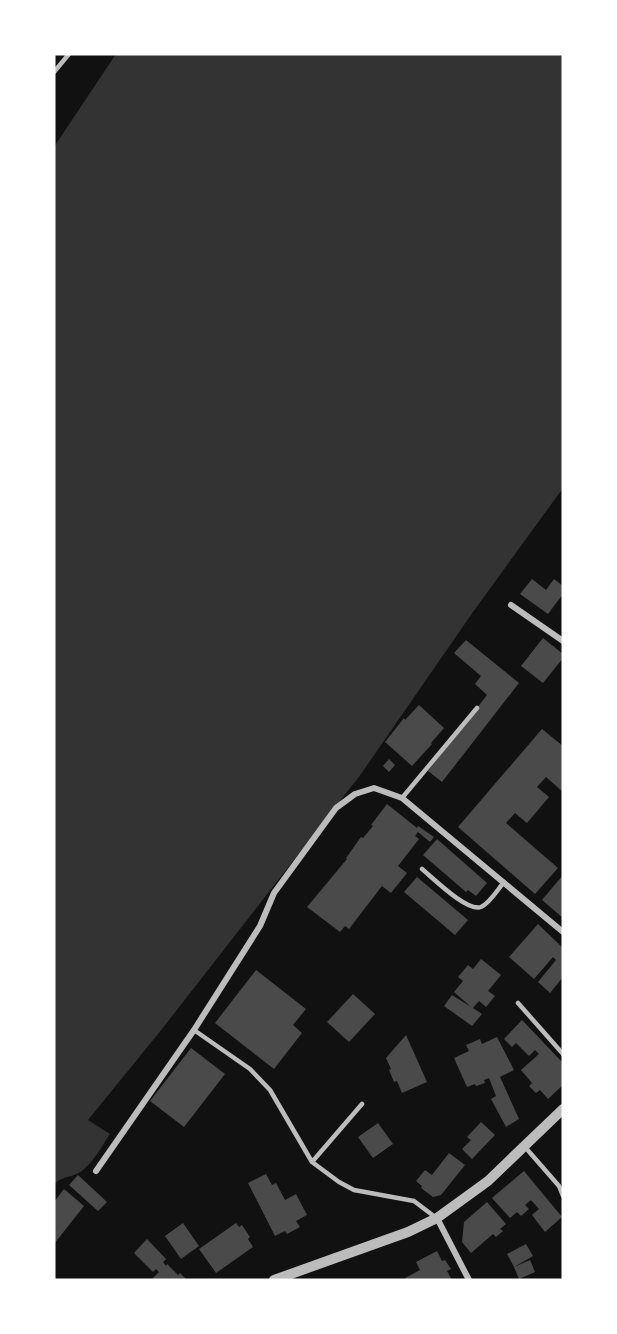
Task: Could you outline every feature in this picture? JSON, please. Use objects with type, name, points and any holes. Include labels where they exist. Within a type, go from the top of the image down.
[{"type":"street","points":[[511,604],[563,641]]},
{"type":"street","points":[[96,1171],[194,1030],[260,926],[274,893],[336,808],[355,794],[374,788],[402,798],[563,932]]},
{"type":"street","points":[[274,1280],[408,1232],[437,1218],[488,1181],[563,1109]]},
{"type":"street","points":[[437,1218],[469,1280]]},
{"type":"lane","points":[[54,72],[69,54]]},
{"type":"lane","points":[[402,798],[477,708]]},
{"type":"lane","points":[[422,869],[466,904],[475,907],[487,903],[504,882]]},
{"type":"lane","points":[[518,1003],[563,1054]]},
{"type":"lane","points":[[194,1030],[250,1069],[270,1090],[312,1162],[354,1190],[414,1201],[437,1218]]},
{"type":"lane","points":[[312,1162],[362,1104]]},
{"type":"lane","points":[[525,1147],[559,1186],[563,1196]]},
{"type":"shaded area","points":[[116,54],[563,54],[563,488],[473,612],[361,774],[88,1120],[110,1134],[94,1158],[79,1173],[54,1185],[54,147]]},
{"type":"building","points":[[532,579],[546,590],[554,579],[563,586],[563,594],[548,614],[520,594]]},
{"type":"building","points":[[543,638],[563,654],[563,658],[543,683],[521,666]]},
{"type":"building","points":[[466,640],[519,683],[442,782],[428,771],[487,695],[475,684],[481,676],[454,653]]},
{"type":"building","points":[[419,705],[444,728],[412,766],[385,742],[404,718],[405,720]]},
{"type":"building","points":[[542,729],[563,746],[563,792],[546,777],[537,787],[549,797],[527,823],[515,813],[506,823],[558,868],[535,894],[458,827]]},
{"type":"building","points":[[389,759],[395,765],[389,772],[383,766]]},
{"type":"building","points":[[387,804],[417,828],[418,826],[434,837],[430,842],[418,832],[415,836],[419,839],[398,866],[407,873],[391,893],[382,886],[349,929],[345,926],[340,932],[307,907],[347,859],[361,837],[363,838],[373,826],[371,825]]},
{"type":"building","points":[[437,839],[487,883],[476,896],[468,890],[466,892],[423,855]]},
{"type":"building","points":[[563,875],[563,918],[542,900]]},
{"type":"building","points":[[417,877],[468,920],[455,935],[404,892]]},
{"type":"building","points":[[538,924],[563,948],[563,977],[550,993],[538,982],[556,960],[553,957],[534,979],[509,957]]},
{"type":"building","points":[[481,959],[501,975],[488,991],[495,996],[486,1007],[479,1001],[473,1008],[482,1014],[472,1026],[444,1006],[452,995],[471,1007],[454,992],[463,981],[458,977],[468,965],[473,969]]},
{"type":"building","points":[[256,970],[306,1009],[293,1025],[302,1033],[274,1069],[215,1023]]},
{"type":"building","points":[[353,994],[375,1014],[349,1042],[327,1022]]},
{"type":"building","points":[[522,1020],[563,1063],[563,1085],[548,1099],[540,1090],[536,1093],[529,1086],[532,1083],[521,1070],[539,1054],[535,1050],[529,1056],[516,1043],[512,1047],[504,1039]]},
{"type":"building","points":[[406,1035],[427,1082],[402,1093],[397,1081],[394,1082],[386,1058]]},
{"type":"building","points":[[497,1037],[514,1070],[500,1077],[519,1119],[506,1127],[491,1099],[496,1096],[489,1078],[484,1080],[485,1083],[467,1087],[454,1058],[469,1051],[466,1045],[480,1039],[482,1044]]},
{"type":"building","points":[[191,1048],[225,1074],[184,1127],[150,1101]]},
{"type":"building","points":[[481,1122],[495,1135],[472,1159],[462,1149],[471,1140],[467,1137]]},
{"type":"building","points":[[378,1123],[393,1144],[373,1158],[358,1137]]},
{"type":"building","points":[[449,1153],[465,1165],[441,1195],[433,1197],[416,1181],[425,1170],[432,1175]]},
{"type":"building","points":[[524,1171],[562,1217],[545,1232],[532,1215],[539,1209],[531,1200],[525,1205],[529,1209],[521,1216],[517,1212],[510,1218],[492,1198]]},
{"type":"building","points":[[266,1174],[272,1185],[276,1183],[285,1200],[296,1194],[307,1215],[296,1221],[300,1227],[287,1234],[285,1231],[275,1236],[248,1183]]},
{"type":"building","points":[[78,1175],[107,1202],[98,1211],[69,1185]]},
{"type":"building","points":[[64,1189],[84,1206],[54,1244],[54,1202]]},
{"type":"building","points":[[487,1202],[506,1224],[500,1229],[503,1231],[496,1237],[493,1234],[471,1253],[462,1242],[464,1222]]},
{"type":"building","points":[[183,1223],[199,1246],[181,1259],[165,1236]]},
{"type":"building","points":[[236,1223],[239,1227],[242,1225],[253,1247],[216,1273],[199,1249]]},
{"type":"building","points":[[147,1239],[166,1259],[163,1262],[166,1266],[167,1264],[178,1275],[180,1273],[186,1279],[151,1280],[159,1272],[156,1269],[153,1272],[134,1253]]},
{"type":"building","points":[[526,1244],[533,1256],[514,1267],[507,1254]]},
{"type":"building","points":[[437,1251],[442,1261],[445,1260],[451,1269],[447,1271],[452,1280],[406,1280],[405,1278],[420,1270],[416,1262]]},
{"type":"building","points":[[530,1260],[535,1272],[519,1279],[514,1267]]}]
